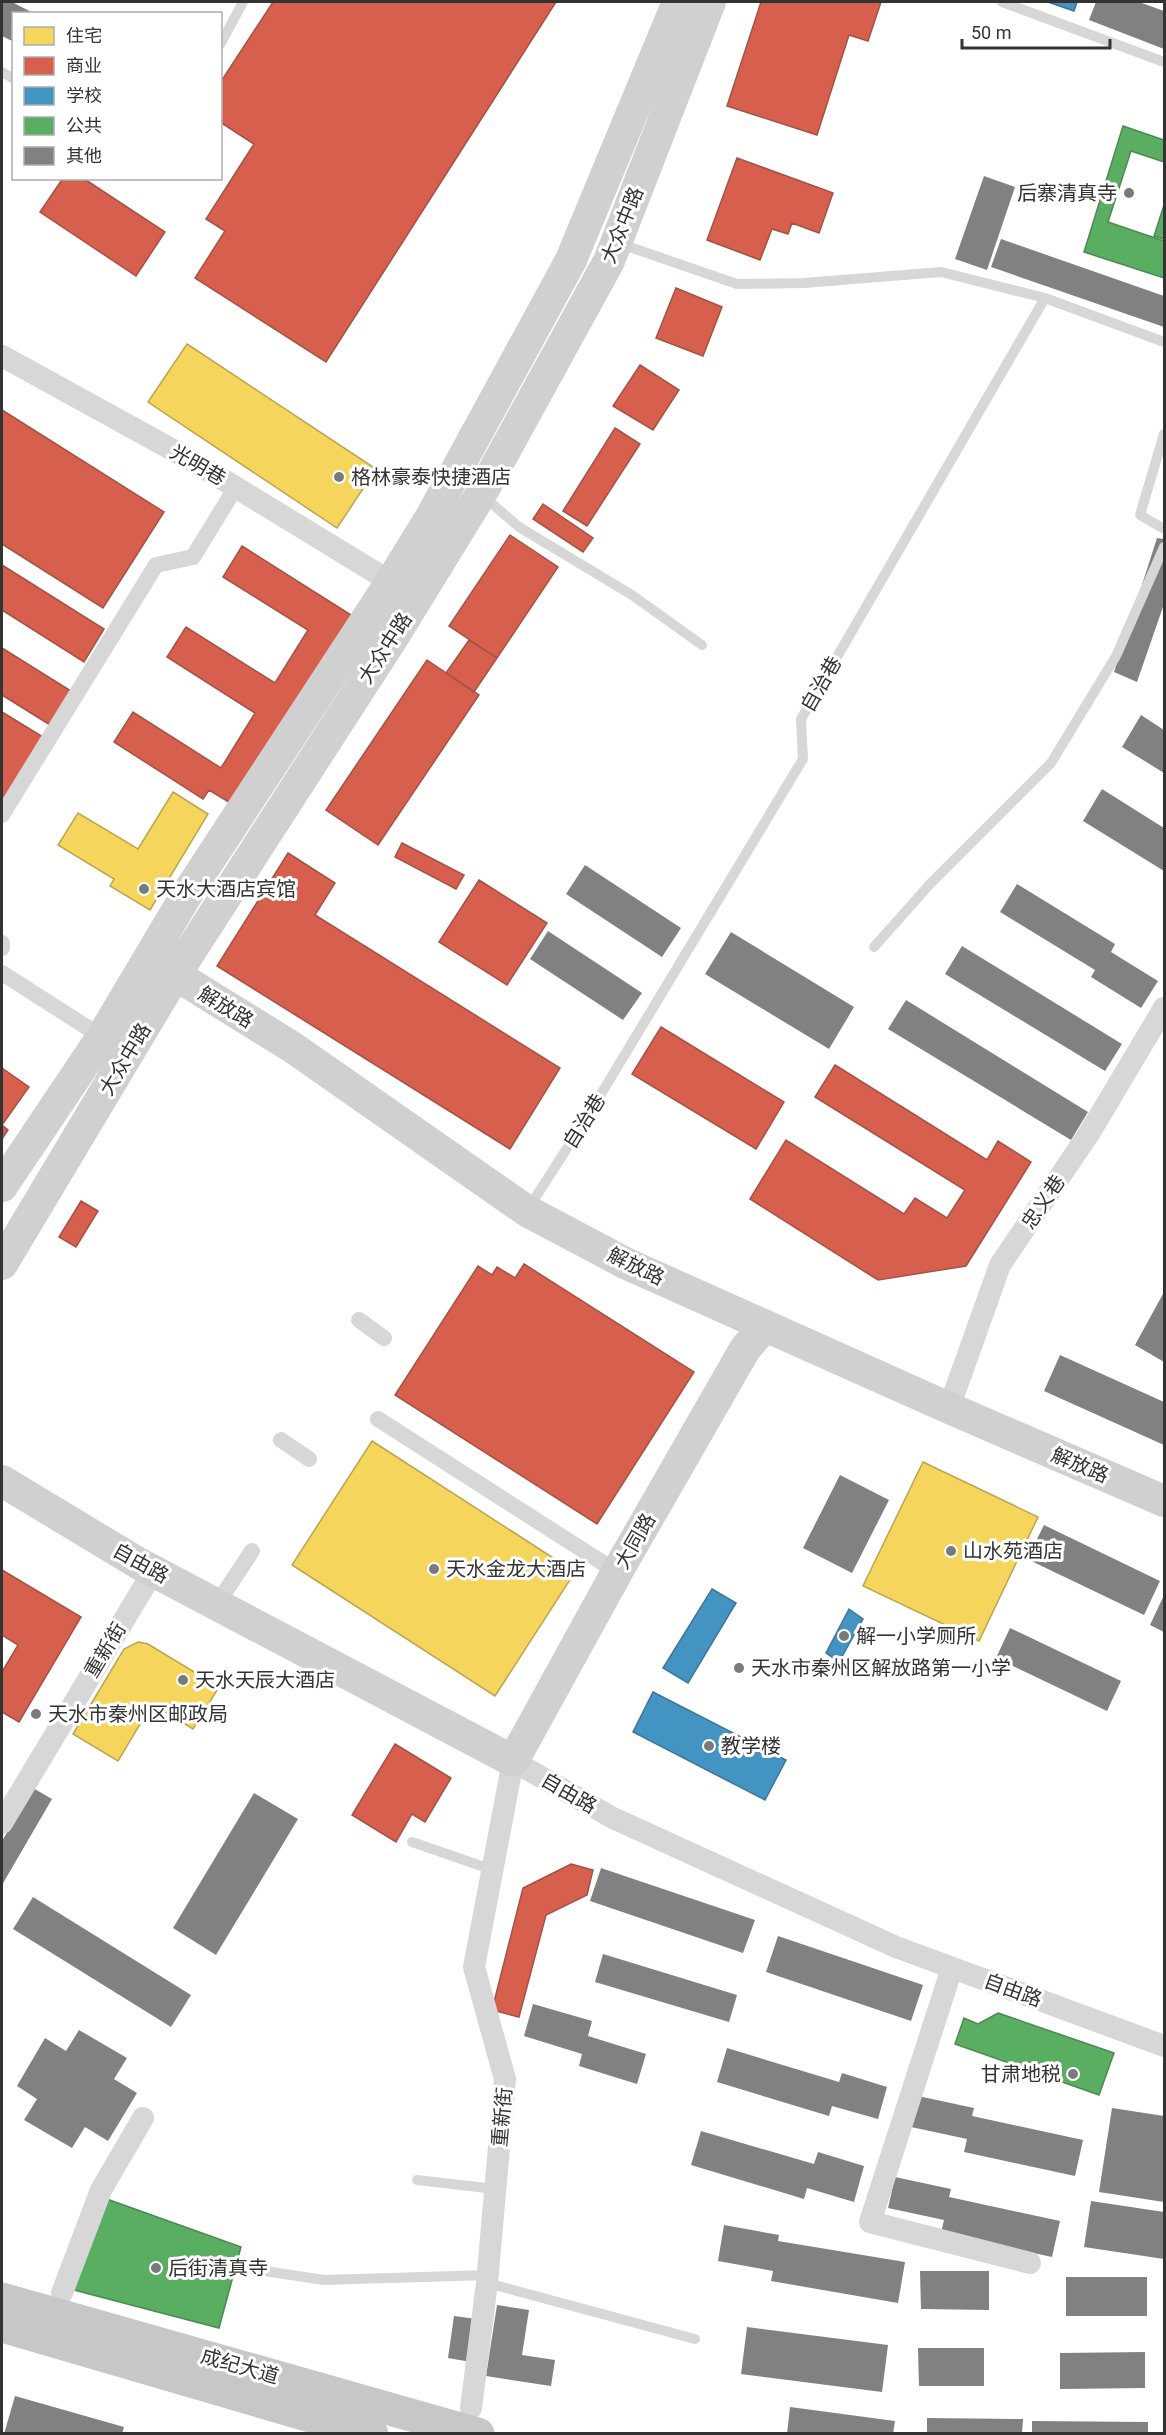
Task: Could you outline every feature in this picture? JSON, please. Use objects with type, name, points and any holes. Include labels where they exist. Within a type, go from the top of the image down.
[{"type":"highway","name":"成纪大道","points":[[2,2299],[474,2420]]},
{"type":"highway","name":"成纪大道","points":[[2,2326],[372,2433]]},
{"type":"main road","name":"大众中路","points":[[2,1186],[102,1037],[148,958],[391,582],[430,517],[572,260],[678,2]]},
{"type":"main road","name":"大众中路","points":[[2,1264],[175,975],[401,624],[481,494],[609,261],[710,2]]},
{"type":"main road","name":"解放路","points":[[148,958],[292,1047],[527,1211],[627,1264],[1164,1501]]},
{"type":"main road","name":"大同路","points":[[513,1761],[617,1572],[745,1349],[765,1326]]},
{"type":"main road","name":"自由路","points":[[2,1480],[154,1570],[513,1761]]},
{"type":"street","name":"光明巷","points":[[2,356],[236,488],[391,582]]},
{"type":"street","points":[[2,815],[156,565],[193,557],[236,488]]},
{"type":"street","points":[[2,974],[102,1037]]},
{"type":"street","name":"忠义巷","points":[[949,1408],[1000,1265],[1090,1132],[1164,1008]]},
{"type":"street","points":[[359,1320],[384,1338]]},
{"type":"street","points":[[378,1419],[617,1572]]},
{"type":"street","points":[[281,1440],[309,1459]]},
{"type":"street","points":[[218,1604],[252,1551]]},
{"type":"street","name":"重新街","points":[[2,1823],[8,1795],[154,1570]]},
{"type":"street","name":"重新街","points":[[474,2420],[506,2079],[474,1967],[513,1761]]},
{"type":"street","name":"自由路","points":[[513,1761],[613,1818],[896,1947],[1164,2046]]},
{"type":"street","points":[[952,1968],[870,2222],[1030,2263]]},
{"type":"street","points":[[62,2293],[101,2190],[144,2118]]},
{"type":"lane","points":[[222,41],[243,2]]},
{"type":"lane","points":[[1002,2],[1164,62]]},
{"type":"lane","points":[[616,242],[737,284],[804,283],[941,272],[1045,298],[1164,342]]},
{"type":"lane","name":"自治巷","points":[[527,1211],[589,1114],[803,759],[801,719],[1045,298]]},
{"type":"lane","points":[[1164,434],[1140,515],[1164,530]]},
{"type":"lane","points":[[481,494],[519,527],[632,595],[702,645]]},
{"type":"lane","points":[[874,947],[930,884],[1051,763],[1116,656],[1164,547]]},
{"type":"lane","points":[[412,1842],[493,1870]]},
{"type":"lane","points":[[417,2180],[495,2189]]},
{"type":"lane","points":[[245,2268],[324,2280],[487,2279],[695,2339]]},
{"type":"building: 住宅","points":[[187,344],[376,469],[337,528],[148,402]]},
{"type":"building: 住宅","points":[[173,792],[208,814],[150,910],[110,886],[114,879],[58,845],[78,813],[138,849]]},
{"type":"building: 住宅","name":"天水金龙大酒店","points":[[372,1441],[575,1572],[495,1696],[292,1565]]},
{"type":"building: 住宅","name":"山水苑酒店","points":[[923,1462],[1038,1517],[979,1641],[863,1586]]},
{"type":"building: 住宅","points":[[138,1642],[148,1644],[219,1687],[193,1729],[152,1704],[118,1761],[73,1734],[124,1649]]},
{"type":"building: 商业","points":[[273,2],[556,2],[326,362],[195,278],[225,231],[206,219],[254,144],[222,123],[222,80]]},
{"type":"building: 商业","points":[[761,2],[881,2],[868,41],[849,35],[817,135],[727,106]]},
{"type":"building: 商业","points":[[737,158],[833,193],[819,233],[792,223],[788,234],[772,229],[760,260],[707,240]]},
{"type":"building: 商业","points":[[62,180],[86,180],[165,232],[136,276],[40,212]]},
{"type":"building: 商业","points":[[676,288],[722,307],[703,356],[656,338]]},
{"type":"building: 商业","points":[[640,365],[679,390],[653,430],[613,406]]},
{"type":"building: 商业","points":[[2,410],[164,512],[103,608],[2,544]]},
{"type":"building: 商业","points":[[615,428],[640,444],[587,526],[563,511]]},
{"type":"building: 商业","points":[[543,504],[593,538],[583,552],[533,519]]},
{"type":"building: 商业","points":[[510,535],[558,567],[497,658],[449,626]]},
{"type":"building: 商业","points":[[242,546],[351,615],[232,804],[209,790],[203,799],[114,742],[133,712],[221,768],[255,713],[167,657],[186,627],[275,683],[308,630],[223,577]]},
{"type":"building: 商业","points":[[2,565],[104,629],[84,662],[2,610]]},
{"type":"building: 商业","points":[[469,640],[497,658],[474,692],[446,673]]},
{"type":"building: 商业","points":[[2,648],[71,691],[50,725],[2,695]]},
{"type":"building: 商业","points":[[427,660],[479,695],[378,845],[326,810]]},
{"type":"building: 商业","points":[[2,712],[43,737],[2,804]]},
{"type":"building: 商业","points":[[402,843],[464,875],[456,889],[395,857]]},
{"type":"building: 商业","points":[[288,853],[335,883],[315,915],[560,1068],[510,1149],[217,966]]},
{"type":"building: 商业","points":[[479,880],[547,923],[507,985],[439,942]]},
{"type":"building: 商业","points":[[661,1027],[784,1102],[756,1149],[632,1074]]},
{"type":"building: 商业","points":[[835,1065],[987,1160],[998,1141],[1031,1162],[966,1266],[878,1280],[750,1199],[786,1140],[904,1214],[915,1198],[947,1218],[965,1190],[815,1097]]},
{"type":"building: 商业","points":[[2,1068],[29,1087],[2,1125]]},
{"type":"building: 商业","points":[[2,1125],[8,1130],[2,1139]]},
{"type":"building: 商业","points":[[81,1201],[98,1211],[76,1247],[59,1237]]},
{"type":"building: 商业","points":[[524,1264],[694,1372],[597,1524],[395,1395],[478,1266],[492,1275],[497,1267],[515,1278]]},
{"type":"building: 商业","points":[[2,1570],[81,1617],[19,1722],[2,1712],[2,1672],[18,1645],[2,1635]]},
{"type":"building: 商业","points":[[395,1744],[451,1778],[425,1822],[412,1814],[396,1842],[352,1815]]},
{"type":"building: 商业","points":[[571,1864],[593,1870],[587,1895],[546,1915],[519,2017],[492,2010],[523,1888]]},
{"type":"building: 学校","points":[[1048,2],[1077,2],[1074,11]]},
{"type":"building: 学校","points":[[712,1589],[736,1603],[688,1683],[663,1668]]},
{"type":"building: 学校","name":"解一小学厕所","points":[[849,1609],[863,1619],[839,1662],[826,1653]]},
{"type":"building: 学校","name":"教学楼","points":[[653,1692],[786,1760],[765,1800],[633,1732]]},
{"type":"building: 公共","points":[[1123,126],[1164,140],[1164,162],[1131,151],[1108,222],[1164,241],[1164,278],[1084,252]]},
{"type":"building: 公共","points":[[1164,205],[1164,239],[1154,236]]},
{"type":"building: 公共","name":"甘肃地税","points":[[998,2013],[1114,2053],[1099,2095],[955,2044],[964,2018],[978,2024]]},
{"type":"building: 公共","name":"后街清真寺","points":[[104,2198],[241,2247],[219,2328],[70,2289]]},
{"type":"building: 其他","points":[[2,2],[12,2],[31,12],[12,12],[12,41],[2,36]]},
{"type":"building: 其他","points":[[1096,2],[1139,2],[1164,11],[1164,49],[1089,20]]},
{"type":"building: 其他","points":[[984,176],[1015,187],[987,270],[955,259]]},
{"type":"building: 其他","points":[[1001,239],[1164,296],[1164,327],[991,267]]},
{"type":"building: 其他","points":[[1157,538],[1164,539],[1164,604],[1137,682],[1114,672]]},
{"type":"building: 其他","points":[[1141,715],[1164,730],[1164,773],[1122,747]]},
{"type":"building: 其他","points":[[1102,789],[1164,828],[1164,871],[1083,821]]},
{"type":"building: 其他","points":[[585,865],[681,928],[662,957],[566,894]]},
{"type":"building: 其他","points":[[1017,884],[1115,944],[1111,952],[1158,981],[1141,1008],[1091,977],[1095,970],[1000,912]]},
{"type":"building: 其他","points":[[548,931],[642,993],[623,1020],[530,959]]},
{"type":"building: 其他","points":[[731,932],[854,1007],[829,1049],[705,974]]},
{"type":"building: 其他","points":[[962,946],[1122,1044],[1105,1071],[945,974]]},
{"type":"building: 其他","points":[[906,1000],[1088,1112],[1071,1140],[888,1029]]},
{"type":"building: 其他","points":[[1164,1292],[1164,1362],[1135,1345]]},
{"type":"building: 其他","points":[[1060,1355],[1164,1402],[1164,1445],[1044,1391]]},
{"type":"building: 其他","points":[[840,1475],[889,1500],[852,1573],[803,1548]]},
{"type":"building: 其他","points":[[1044,1525],[1160,1581],[1144,1615],[1027,1559]]},
{"type":"building: 其他","points":[[1164,1595],[1164,1632],[1150,1625]]},
{"type":"building: 其他","points":[[1010,1628],[1121,1681],[1107,1711],[996,1658]]},
{"type":"building: 其他","points":[[33,1788],[52,1799],[2,1885],[2,1841]]},
{"type":"building: 其他","points":[[254,1793],[298,1819],[216,1955],[173,1928]]},
{"type":"building: 其他","points":[[601,1868],[755,1920],[743,1953],[590,1901]]},
{"type":"building: 其他","points":[[33,1897],[191,1995],[171,2027],[13,1929]]},
{"type":"building: 其他","points":[[778,1936],[923,1985],[911,2021],[766,1972]]},
{"type":"building: 其他","points":[[603,1954],[737,1995],[729,2022],[595,1982]]},
{"type":"building: 其他","points":[[533,2004],[592,2021],[588,2036],[646,2054],[637,2084],[579,2066],[582,2054],[524,2036]]},
{"type":"building: 其他","points":[[79,2030],[127,2058],[114,2079],[137,2093],[108,2141],[85,2127],[72,2148],[24,2120],[37,2099],[17,2086],[45,2038],[66,2051]]},
{"type":"building: 其他","points":[[727,2048],[839,2082],[842,2073],[887,2087],[878,2119],[832,2106],[829,2116],[717,2082]]},
{"type":"building: 其他","points":[[918,2096],[974,2108],[972,2116],[1083,2140],[1075,2176],[964,2152],[967,2139],[911,2127]]},
{"type":"building: 其他","points":[[1112,2108],[1164,2116],[1164,2202],[1099,2192]]},
{"type":"building: 其他","points":[[701,2131],[814,2164],[818,2152],[864,2166],[854,2202],[807,2188],[804,2199],[691,2165]]},
{"type":"building: 其他","points":[[895,2177],[951,2189],[949,2197],[1060,2221],[1052,2257],[941,2233],[944,2220],[888,2208]]},
{"type":"building: 其他","points":[[1091,2201],[1164,2212],[1164,2259],[1084,2247]]},
{"type":"building: 其他","points":[[724,2225],[779,2235],[778,2241],[905,2262],[898,2303],[771,2281],[773,2271],[718,2261]]},
{"type":"building: 其他","points":[[920,2271],[989,2271],[989,2310],[921,2309]]},
{"type":"building: 其他","points":[[1066,2277],[1147,2277],[1147,2316],[1066,2316]]},
{"type":"building: 其他","points":[[497,2305],[529,2310],[522,2355],[555,2360],[551,2386],[486,2376]]},
{"type":"building: 其他","points":[[454,2316],[477,2319],[471,2362],[448,2358]]},
{"type":"building: 其他","points":[[747,2327],[888,2345],[882,2392],[741,2374]]},
{"type":"building: 其他","points":[[918,2348],[984,2348],[984,2386],[919,2386]]},
{"type":"building: 其他","points":[[1145,2352],[1145,2388],[1060,2389],[1060,2353]]},
{"type":"building: 其他","points":[[15,2396],[124,2427],[122,2434],[4,2434]]},
{"type":"building: 其他","points":[[790,2407],[895,2421],[893,2434],[787,2434]]},
{"type":"building: 其他","points":[[927,2418],[1023,2419],[1022,2434],[927,2434]]},
{"type":"building: 其他","points":[[1032,2421],[1148,2422],[1148,2434],[1032,2434]]},
{"type":"place","name":"后寨清真寺","points":[[1129,193]]},
{"type":"place","name":"格林豪泰快捷酒店","points":[[339,477]]},
{"type":"place","name":"天水大酒店宾馆","points":[[144,889]]},
{"type":"place","name":"山水苑酒店","points":[[951,1551]]},
{"type":"place","name":"天水金龙大酒店","points":[[434,1569]]},
{"type":"place","name":"解一小学厕所","points":[[844,1636]]},
{"type":"place","name":"天水市秦州区解放路第一小学","points":[[739,1668]]},
{"type":"place","name":"天水天辰大酒店","points":[[183,1680]]},
{"type":"place","name":"天水市秦州区邮政局","points":[[36,1714]]},
{"type":"place","name":"教学楼","points":[[709,1746]]},
{"type":"place","name":"甘肃地税","points":[[1073,2074]]},
{"type":"place","name":"后街清真寺","points":[[156,2268]]}]
